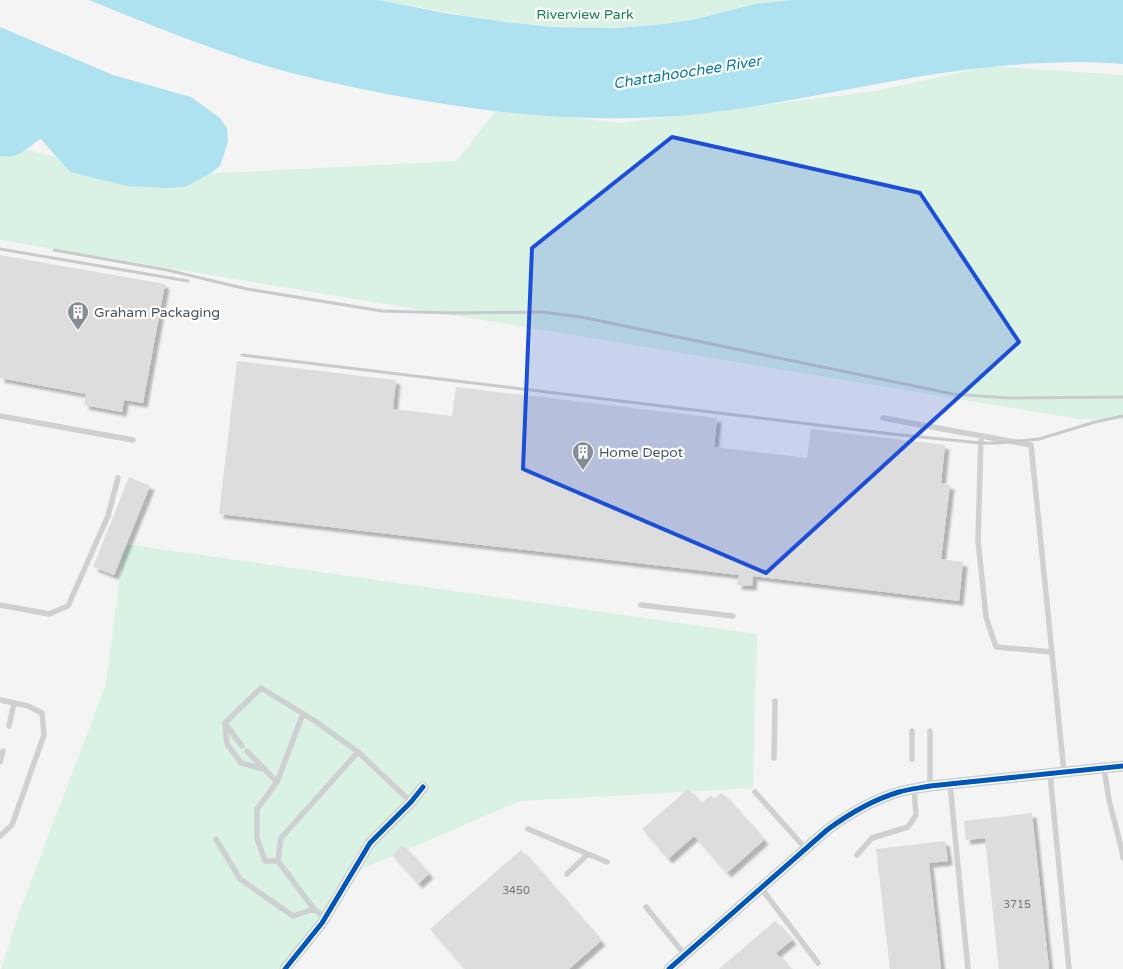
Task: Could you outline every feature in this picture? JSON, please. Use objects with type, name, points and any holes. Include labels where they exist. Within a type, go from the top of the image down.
[{"type":"street","points":[[671,968],[827,830],[848,814],[872,802],[900,791],[930,786],[1123,766]]},
{"type":"street","points":[[285,969],[325,918],[370,843],[423,787]]},
{"type":"lane","points":[[0,416],[133,440]]},
{"type":"lane","points":[[883,418],[1031,444],[1064,772]]},
{"type":"lane","points":[[981,436],[978,540],[986,616],[996,647],[1052,652]]},
{"type":"lane","points":[[0,605],[49,614],[68,606],[108,516],[118,478]]},
{"type":"lane","points":[[641,604],[732,616]]},
{"type":"lane","points":[[225,723],[262,688],[315,720],[358,752],[410,802]]},
{"type":"lane","points":[[0,700],[28,706],[42,713],[44,736],[12,826],[0,836]]},
{"type":"lane","points":[[774,758],[775,701]]},
{"type":"lane","points":[[9,726],[14,703]]},
{"type":"lane","points":[[278,861],[265,861],[257,838],[257,809],[277,782],[303,714]]},
{"type":"lane","points":[[225,723],[242,746]]},
{"type":"lane","points":[[225,723],[227,744],[241,763],[264,769]]},
{"type":"lane","points":[[912,731],[912,759]]},
{"type":"lane","points":[[930,731],[930,786]]},
{"type":"lane","points":[[0,762],[3,751]]},
{"type":"lane","points":[[247,751],[277,782]]},
{"type":"lane","points":[[325,918],[314,909],[278,861],[281,838],[358,752]]},
{"type":"lane","points":[[1104,768],[1109,800],[1123,858]]},
{"type":"lane","points":[[1050,774],[1069,969]]},
{"type":"lane","points":[[950,784],[968,969]]},
{"type":"lane","points":[[857,855],[872,838],[908,827],[916,816],[914,789]]},
{"type":"lane","points":[[755,792],[806,849]]},
{"type":"lane","points":[[528,829],[607,862]]},
{"type":"lane","points":[[216,839],[240,879],[293,916],[314,909]]},
{"type":"lane","points":[[567,874],[588,854]]},
{"type":"lane","points":[[761,888],[818,963]]},
{"type":"lane","points":[[646,907],[685,955]]},
{"type":"highlighted area","points":[[672,137],[920,193],[1019,342],[766,573],[523,469],[532,248]]},
{"type":"green space","name":"Riverview Park","points":[[380,0],[790,0],[757,4],[674,23],[604,28],[516,23]]},
{"type":"green space","points":[[990,66],[1123,75],[1123,419],[1079,419],[0,240],[0,144],[140,177],[457,161],[497,109],[620,123],[875,91]]},
{"type":"green space","points":[[124,544],[757,634],[753,788],[520,801],[355,872],[280,969],[1,969],[18,916],[106,684]]},
{"type":"water","name":"Chattahoochee River","points":[[89,0],[380,0],[444,13],[506,22],[554,27],[617,28],[696,19],[755,4],[790,0],[1123,0],[1123,64],[1061,62],[981,68],[922,76],[726,111],[698,114],[621,118],[544,116],[430,102],[304,76],[211,48]]},
{"type":"water","points":[[0,27],[113,75],[191,97],[220,118],[227,128],[228,142],[220,166],[185,187],[165,188],[127,186],[70,172],[41,139],[17,155],[0,156]]},
{"type":"building","name":"Graham Packaging","points":[[0,255],[165,284],[143,403],[124,400],[122,412],[84,405],[86,394],[0,378]]},
{"type":"building","name":"Home Depot","points":[[237,361],[396,380],[393,409],[452,416],[456,387],[717,418],[714,447],[807,458],[811,429],[945,445],[941,483],[950,485],[941,559],[963,562],[959,601],[753,576],[752,586],[737,585],[739,575],[219,514]]},
{"type":"building","points":[[129,477],[150,486],[114,575],[93,567]]},
{"type":"building","points":[[688,789],[701,804],[711,795],[714,799],[722,793],[764,840],[727,873],[694,836],[668,859],[642,829]]},
{"type":"building","points":[[1032,813],[1049,969],[999,969],[985,838],[966,840],[964,821]]},
{"type":"building","points":[[945,841],[948,861],[929,863],[941,969],[890,969],[876,849]]},
{"type":"building","points":[[402,845],[429,874],[418,884],[392,855]]},
{"type":"building","points":[[521,850],[601,941],[569,969],[465,969],[430,929]]},
{"type":"building","points":[[775,921],[792,940],[776,953],[790,969],[719,969]]},
{"type":"railway","points":[[0,249],[188,281]]},
{"type":"railway","points":[[54,250],[167,270],[247,289],[382,311],[454,313],[542,312],[581,317],[953,394],[1008,398],[1123,397]]},
{"type":"railway","points":[[242,355],[892,434],[981,443],[1039,439],[1095,422],[1123,416]]},
{"type":"cycle path","points":[[669,969],[827,830],[870,803],[903,791],[930,786],[1123,766]]},
{"type":"cycle path","points":[[285,969],[322,923],[370,843],[411,802],[423,787]]},
{"type":"place","name":"Graham Packaging","points":[[78,331]]},
{"type":"place","name":"Home Depot","points":[[583,471]]}]
